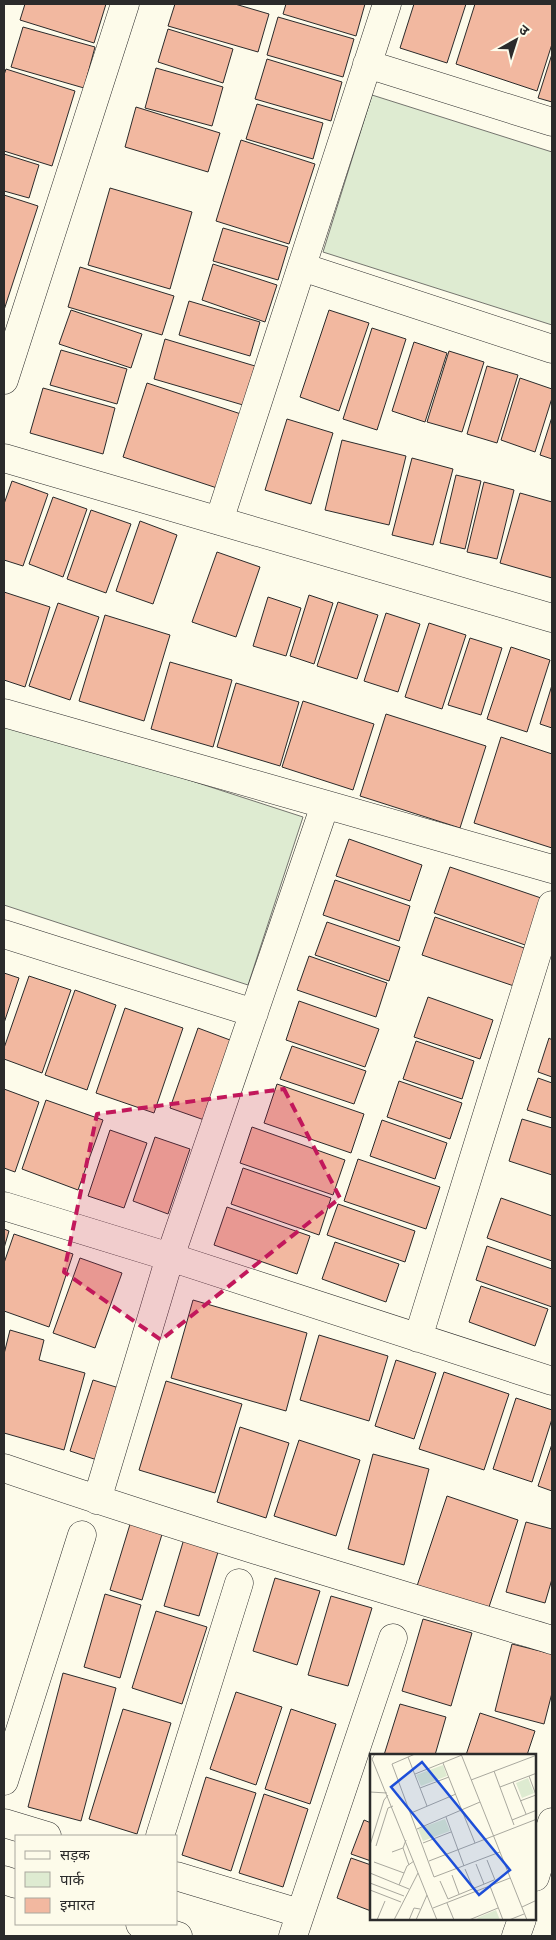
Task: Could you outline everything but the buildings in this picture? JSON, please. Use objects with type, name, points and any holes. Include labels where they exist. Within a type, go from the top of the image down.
[{"type":"street","points":[[4,380],[125,4]]},
{"type":"street","points":[[219,521],[387,4]]},
{"type":"street","points":[[367,64],[552,122]]},
{"type":"street","points":[[302,267],[552,349]]},
{"type":"street","points":[[4,458],[552,618]]},
{"type":"street","points":[[4,713],[552,869]]},
{"type":"street","points":[[96,1500],[170,1257],[325,805]]},
{"type":"street","points":[[418,1338],[552,905]]},
{"type":"street","points":[[4,934],[254,1013]]},
{"type":"street","points":[[4,1206],[170,1257],[552,1381]]},
{"type":"street","points":[[4,1468],[96,1500],[552,1640]]},
{"type":"street","points":[[4,1781],[82,1535]]},
{"type":"street","points":[[160,1835],[239,1582]]},
{"type":"street","points":[[178,1877],[296,1925],[393,1638]]},
{"type":"street","points":[[536,1874],[552,1822]]},
{"type":"street","points":[[4,1823],[44,1835]]},
{"type":"street","points":[[516,1936],[522,1920]]},
{"type":"street","points":[[143,1925],[178,1936]]},
{"type":"highlighted area","points":[[284,1089],[340,1198],[161,1340],[64,1272],[97,1114]]},
{"type":"green space","points":[[372,95],[552,152],[552,325],[323,252]]},
{"type":"green space","points":[[4,720],[303,817],[248,985],[4,905]]}]
